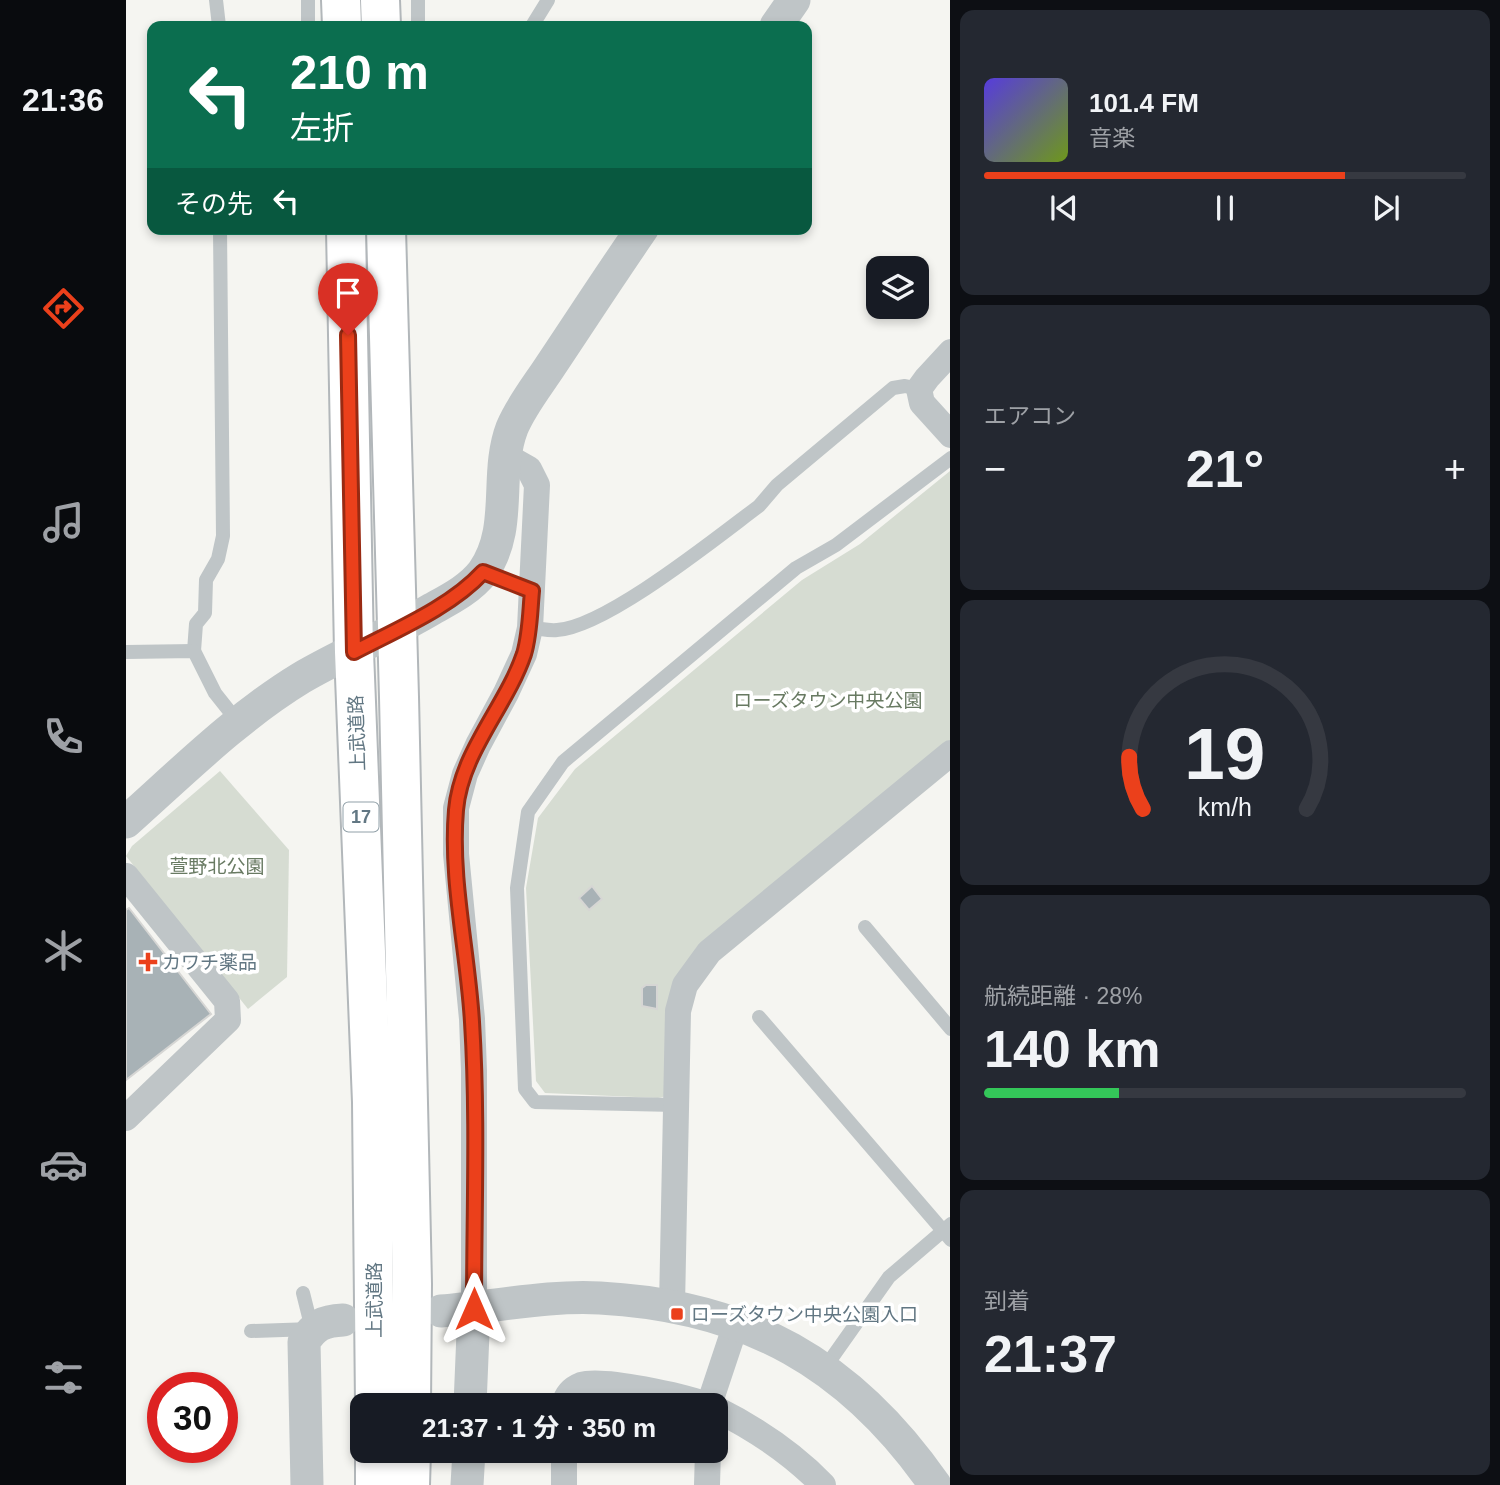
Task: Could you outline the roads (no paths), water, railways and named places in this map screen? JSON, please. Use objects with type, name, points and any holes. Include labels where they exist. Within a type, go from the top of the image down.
[{"type":"highway","points":[[341,0],[342,21]]},
{"type":"highway","points":[[380,0],[381,21]]},
{"type":"highway","name":"上武道路","points":[[346,235],[354,652],[372,1102],[375,1393]]},
{"type":"highway","name":"上武道路","points":[[386,235],[412,1284],[411,1393]]},
{"type":"highway","points":[[375,1463],[375,1485]]},
{"type":"highway","points":[[410,1485],[411,1463]]},
{"type":"street","points":[[779,21],[794,0]]},
{"type":"street","points":[[126,822],[238,722],[302,678],[397,630],[454,597],[483,572],[495,549],[502,525],[506,456],[511,430],[638,235]]},
{"type":"street","points":[[950,352],[926,377],[919,390],[922,403],[950,435]]},
{"type":"street","points":[[468,1393],[457,1310],[474,1071],[472,1019],[456,854],[456,808],[465,774],[524,654],[530,628],[537,485],[528,469],[506,456]]},
{"type":"street","points":[[672,1306],[678,1011],[685,985],[709,952],[950,753]]},
{"type":"street","points":[[126,876],[227,1001],[228,1020],[126,1118]]},
{"type":"street","points":[[457,1310],[598,1298],[672,1306],[701,1312],[737,1325],[779,1342],[824,1368],[860,1397],[889,1426],[935,1485]]},
{"type":"street","points":[[307,1485],[304,1342],[312,1329],[326,1321],[343,1320]]},
{"type":"street","points":[[712,1393],[737,1325]]},
{"type":"street","points":[[570,1393],[587,1384],[661,1393]]},
{"type":"street","points":[[728,1416],[772,1441],[806,1466],[823,1485]]},
{"type":"street","points":[[467,1485],[468,1463]]},
{"type":"street","points":[[564,1463],[564,1485]]},
{"type":"street","points":[[707,1485],[708,1463]]},
{"type":"lane","points":[[216,0],[218,21]]},
{"type":"lane","points":[[308,0],[309,21]]},
{"type":"lane","points":[[418,0],[418,21]]},
{"type":"lane","points":[[535,21],[548,0]]},
{"type":"lane","points":[[220,235],[222,536],[218,559],[206,580],[205,613],[196,624],[194,651],[215,693],[238,722]]},
{"type":"lane","points":[[530,628],[568,628],[587,622],[621,604],[759,506],[777,485],[893,388],[905,386],[919,390]]},
{"type":"lane","points":[[676,1105],[535,1102],[525,1089],[517,888],[528,813],[563,762],[796,568],[836,545],[950,458]]},
{"type":"lane","points":[[483,572],[532,591]]},
{"type":"lane","points":[[126,652],[194,651]]},
{"type":"lane","points":[[865,928],[950,1029]]},
{"type":"lane","points":[[759,1017],[948,1231],[889,1277],[824,1368]]},
{"type":"lane","points":[[251,1331],[312,1329],[303,1293]]},
{"type":"place","name":"カワチ薬品","points":[[148,962]]},
{"type":"place","name":"ローズタウン中央公園入口","points":[[677,1314]]},
{"type":"park label","name":"ローズタウン中央公園","points":[[828,700]]},
{"type":"park label","name":"萱野北公園","points":[[217,866]]}]
